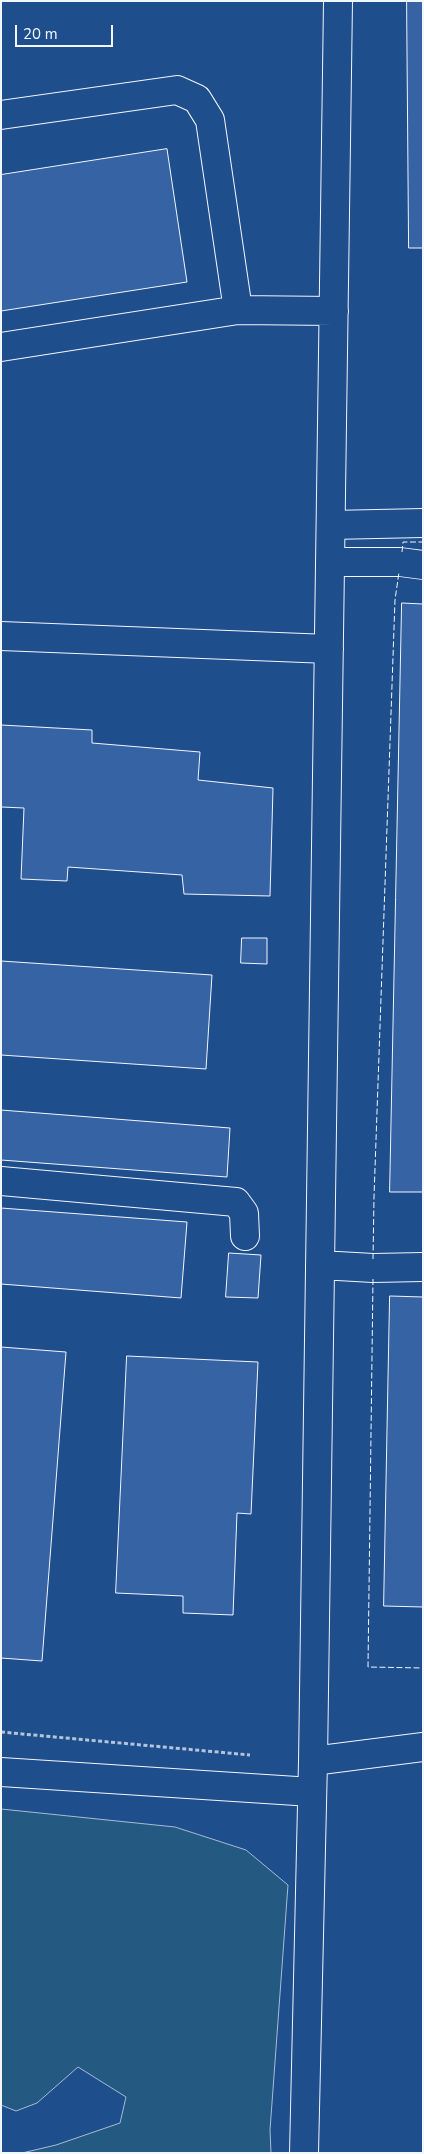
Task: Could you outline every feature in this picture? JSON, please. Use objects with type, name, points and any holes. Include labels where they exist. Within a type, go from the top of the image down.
[{"type":"street","points":[[304,2153],[313,1760],[338,1]]},
{"type":"street","points":[[1,115],[177,90],[197,99],[210,120],[238,310]]},
{"type":"street","points":[[1,347],[238,310],[334,311]]},
{"type":"street","points":[[330,525],[423,523]]},
{"type":"street","points":[[330,562],[400,562],[423,566]]},
{"type":"street","points":[[1,636],[329,649]]},
{"type":"street","points":[[1,1181],[236,1202],[244,1213],[245,1236]]},
{"type":"street","points":[[320,1265],[373,1268],[423,1267]]},
{"type":"street","points":[[313,1760],[423,1748]]},
{"type":"street","points":[[1,1772],[312,1792]]},
{"type":"path","points":[[1,1732],[255,1755]]},
{"type":"shaded area","points":[[1,1809],[175,1827],[246,1850],[288,1885],[270,2130],[271,2153],[22,2153],[56,2145],[120,2123],[126,2097],[78,2067],[37,2103],[16,2111],[1,2105]]},
{"type":"building","points":[[407,1],[423,1],[423,248],[409,248]]},
{"type":"building","points":[[167,149],[187,282],[1,311],[1,175]]},
{"type":"building","points":[[402,603],[423,604],[423,1192],[390,1192]]},
{"type":"building","points":[[1,725],[92,730],[92,743],[200,752],[198,780],[273,788],[270,896],[184,894],[182,875],[68,867],[67,881],[21,879],[24,808],[1,807]]},
{"type":"building","points":[[242,938],[267,938],[267,964],[241,963]]},
{"type":"building","points":[[1,961],[212,975],[206,1069],[1,1055]]},
{"type":"building","points":[[1,1110],[230,1128],[227,1177],[1,1160]]},
{"type":"building","points":[[1,1208],[187,1222],[181,1298],[1,1284]]},
{"type":"building","points":[[229,1253],[261,1255],[258,1298],[226,1297]]},
{"type":"building","points":[[390,1296],[423,1297],[423,1607],[384,1606]]},
{"type":"building","points":[[1,1347],[66,1352],[42,1661],[1,1658]]},
{"type":"building","points":[[127,1356],[258,1362],[251,1514],[237,1513],[233,1615],[183,1613],[183,1596],[116,1593]]},
{"type":"fence","points":[[402,552],[403,542],[423,542]]},
{"type":"fence","points":[[373,1259],[395,600],[399,572]]},
{"type":"fence","points":[[373,1279],[368,1667],[423,1668]]}]
